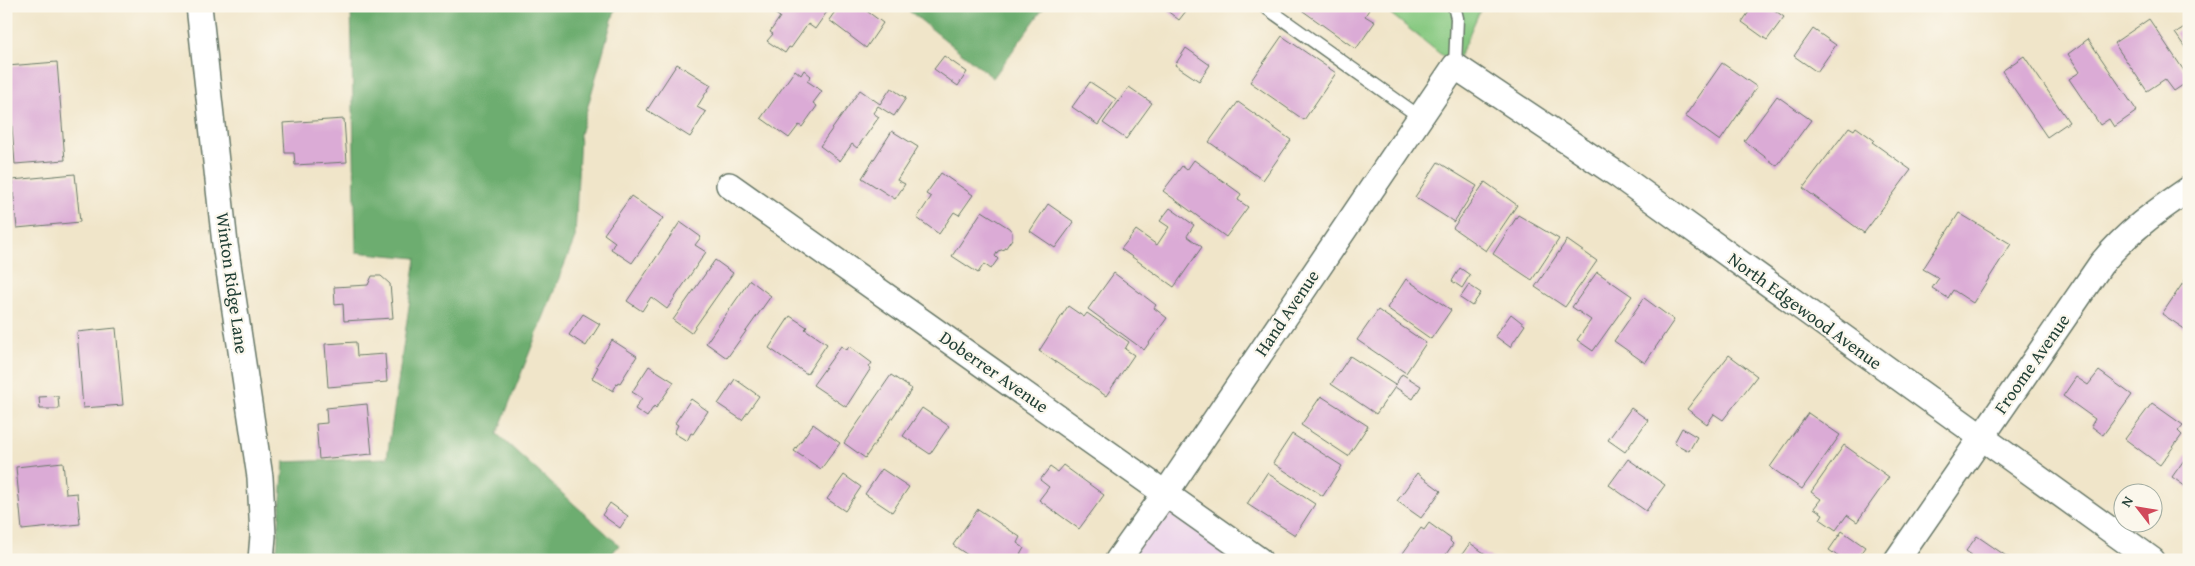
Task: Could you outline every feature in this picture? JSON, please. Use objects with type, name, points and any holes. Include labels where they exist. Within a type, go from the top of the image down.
[{"type":"street","name":"Winton Ridge Lane","points":[[199,6],[225,244],[260,477],[263,536],[261,560]]},
{"type":"street","name":"Hand Avenue","points":[[1118,560],[1165,494],[1455,66]]},
{"type":"street","name":"North Edgewood Avenue","points":[[1455,66],[1618,176],[2152,560]]},
{"type":"street","name":"Doberrer Avenue","points":[[729,185],[1259,560]]},
{"type":"street","name":"Froome Avenue","points":[[1897,560],[2101,264],[2119,243],[2146,218],[2189,189]]},
{"type":"lane","points":[[1264,6],[1420,117]]},
{"type":"lane","points":[[1454,6],[1457,18],[1455,66]]},
{"type":"shaded area","points":[[1165,494],[1259,560],[1118,560]]},
{"type":"green space","points":[[351,6],[616,6],[580,134],[575,238],[497,434],[619,545],[607,560],[276,560],[284,462],[387,458],[416,258],[356,252]]},
{"type":"green space","points":[[903,6],[1045,6],[993,78]]},
{"type":"green space","points":[[1381,6],[1482,6],[1455,66]]},
{"type":"building","points":[[779,6],[831,6],[815,29],[808,24],[791,48],[789,47],[785,53],[767,41],[773,34],[770,32],[780,17],[774,13]]},
{"type":"building","points":[[839,6],[860,6],[883,23],[866,48],[829,20]]},
{"type":"building","points":[[1161,6],[1190,6],[1179,20]]},
{"type":"building","points":[[1296,6],[1368,6],[1370,8],[1365,16],[1375,22],[1356,49]]},
{"type":"building","points":[[1753,6],[1769,6],[1784,17],[1767,40],[1742,22]]},
{"type":"building","points":[[2149,19],[2189,78],[2189,81],[2174,91],[2165,79],[2147,91],[2114,43]]},
{"type":"building","points":[[2189,24],[2189,53],[2175,33]]},
{"type":"building","points":[[1813,29],[1836,45],[1817,72],[1794,56]]},
{"type":"building","points":[[1282,36],[1336,73],[1304,120],[1250,82]]},
{"type":"building","points":[[2088,39],[2137,111],[2114,127],[2109,119],[2100,125],[2069,79],[2080,72],[2068,54]]},
{"type":"building","points":[[1186,48],[1210,65],[1199,81],[1175,65]]},
{"type":"building","points":[[944,56],[967,72],[958,86],[934,69]]},
{"type":"building","points":[[2024,56],[2069,122],[2047,137],[2002,71]]},
{"type":"building","points":[[57,62],[65,160],[15,164],[7,66]]},
{"type":"building","points":[[1722,63],[1757,87],[1720,141],[1685,116]]},
{"type":"building","points":[[677,64],[711,85],[697,107],[706,112],[690,137],[647,110]]},
{"type":"building","points":[[795,70],[801,75],[804,70],[811,76],[807,81],[822,91],[813,103],[817,106],[802,127],[799,125],[789,138],[761,118]]},
{"type":"building","points":[[1090,82],[1116,99],[1098,125],[1072,107]]},
{"type":"building","points":[[1129,87],[1152,103],[1126,139],[1103,123]]},
{"type":"building","points":[[891,88],[906,98],[894,116],[878,106],[873,113],[879,117],[857,148],[852,144],[840,161],[820,146],[860,90],[880,104]]},
{"type":"building","points":[[1777,96],[1811,120],[1777,166],[1744,141]]},
{"type":"building","points":[[1238,102],[1291,140],[1263,180],[1209,142]]},
{"type":"building","points":[[344,119],[347,162],[295,165],[294,153],[285,153],[283,123]]},
{"type":"building","points":[[1849,127],[1854,130],[1856,127],[1874,140],[1872,142],[1911,170],[1864,233],[1803,188]]},
{"type":"building","points":[[892,131],[918,147],[897,180],[905,184],[895,199],[862,178]]},
{"type":"building","points":[[1194,160],[1241,194],[1238,200],[1248,207],[1226,237],[1163,191],[1182,166],[1187,170]]},
{"type":"building","points":[[1438,162],[1477,186],[1454,222],[1415,197]]},
{"type":"building","points":[[941,173],[973,195],[959,215],[954,212],[939,234],[917,218],[931,197],[926,194]]},
{"type":"building","points":[[75,174],[80,222],[17,228],[12,180]]},
{"type":"building","points":[[1485,182],[1517,205],[1486,251],[1453,228]]},
{"type":"building","points":[[631,196],[663,218],[632,263],[611,249],[615,242],[604,234]]},
{"type":"building","points":[[1048,204],[1074,222],[1055,248],[1030,231]]},
{"type":"building","points":[[1170,208],[1194,225],[1187,236],[1202,247],[1174,287],[1121,249],[1136,230],[1157,245],[1169,227],[1160,221]]},
{"type":"building","points":[[982,211],[1009,228],[1012,232],[1012,239],[1005,249],[998,251],[995,256],[998,259],[991,269],[984,264],[978,273],[952,256]]},
{"type":"building","points":[[1959,213],[2011,244],[1973,303],[1953,290],[1948,298],[1932,288],[1939,278],[1923,269]]},
{"type":"building","points":[[1518,215],[1559,239],[1532,280],[1493,254]]},
{"type":"building","points":[[680,222],[701,237],[695,245],[706,252],[667,309],[651,297],[642,311],[627,301]]},
{"type":"building","points":[[1567,240],[1597,261],[1565,307],[1535,287]]},
{"type":"building","points":[[715,260],[733,273],[691,333],[673,320]]},
{"type":"building","points":[[1460,268],[1470,275],[1462,288],[1452,281]]},
{"type":"building","points":[[1597,272],[1632,296],[1593,351],[1577,340],[1591,320],[1572,307]]},
{"type":"building","points":[[1114,273],[1156,305],[1154,308],[1167,318],[1144,350],[1088,309]]},
{"type":"building","points":[[372,276],[381,276],[390,284],[393,318],[344,321],[343,304],[335,305],[334,287],[368,285]]},
{"type":"building","points":[[1406,279],[1451,310],[1431,339],[1387,308]]},
{"type":"building","points":[[750,280],[771,296],[727,358],[706,343]]},
{"type":"building","points":[[2185,280],[2189,282],[2189,332],[2162,314]]},
{"type":"building","points":[[1469,285],[1481,293],[1472,306],[1460,298]]},
{"type":"building","points":[[1644,298],[1674,320],[1645,363],[1614,341]]},
{"type":"building","points":[[1068,306],[1084,317],[1087,313],[1129,342],[1125,349],[1134,355],[1106,396],[1039,351]]},
{"type":"building","points":[[1378,310],[1426,343],[1406,373],[1357,340]]},
{"type":"building","points":[[583,314],[600,324],[586,346],[569,335]]},
{"type":"building","points":[[1511,314],[1525,325],[1510,347],[1495,336]]},
{"type":"building","points":[[790,316],[827,344],[807,374],[769,348]]},
{"type":"building","points":[[116,328],[123,405],[83,408],[77,332]]},
{"type":"building","points":[[612,340],[637,356],[613,391],[592,378],[598,367],[596,366]]},
{"type":"building","points":[[356,342],[357,356],[385,354],[387,382],[328,387],[325,344]]},
{"type":"building","points":[[841,346],[847,350],[849,346],[872,363],[869,367],[871,368],[846,407],[813,385]]},
{"type":"building","points":[[1729,355],[1757,376],[1723,420],[1714,414],[1707,424],[1687,409]]},
{"type":"building","points":[[1350,356],[1395,385],[1402,374],[1421,386],[1413,399],[1395,387],[1376,414],[1331,384]]},
{"type":"building","points":[[649,366],[674,382],[656,408],[654,406],[647,417],[635,409],[642,398],[632,392]]},
{"type":"building","points":[[2099,371],[2132,395],[2103,435],[2091,426],[2095,419],[2063,396],[2076,377],[2088,385]]},
{"type":"building","points":[[891,375],[912,389],[865,458],[844,443]]},
{"type":"building","points":[[735,379],[759,396],[742,420],[718,404]]},
{"type":"building","points":[[58,396],[59,409],[40,409],[39,397]]},
{"type":"building","points":[[1321,396],[1368,426],[1348,456],[1301,425]]},
{"type":"building","points":[[691,399],[708,411],[687,441],[674,433],[678,425],[675,423]]},
{"type":"building","points":[[2152,403],[2183,425],[2178,431],[2182,435],[2160,465],[2125,439]]},
{"type":"building","points":[[367,404],[372,454],[319,459],[316,424],[327,423],[326,408]]},
{"type":"building","points":[[922,408],[949,426],[930,454],[903,436]]},
{"type":"building","points":[[1631,408],[1648,420],[1625,452],[1608,440]]},
{"type":"building","points":[[1808,413],[1840,435],[1802,489],[1770,467]]},
{"type":"building","points":[[813,424],[840,443],[821,469],[794,451]]},
{"type":"building","points":[[1682,428],[1697,437],[1689,451],[1674,443]]},
{"type":"building","points":[[1292,434],[1342,466],[1323,496],[1273,463]]},
{"type":"building","points":[[1844,445],[1889,477],[1857,522],[1847,515],[1836,530],[1820,519],[1823,514],[1814,508],[1821,499],[1811,492]]},
{"type":"building","points":[[2189,453],[2189,489],[2172,477]]},
{"type":"building","points":[[1628,459],[1665,485],[1646,511],[1609,485]]},
{"type":"building","points":[[63,462],[66,494],[77,493],[80,524],[22,530],[16,467]]},
{"type":"building","points":[[1063,465],[1104,495],[1079,529],[1039,500],[1049,487],[1040,480],[1050,467],[1057,472]]},
{"type":"building","points":[[882,469],[909,487],[892,512],[865,494]]},
{"type":"building","points":[[1267,473],[1315,504],[1295,535],[1247,504]]},
{"type":"building","points":[[1417,473],[1441,491],[1421,518],[1397,501]]},
{"type":"building","points":[[844,475],[861,487],[845,511],[827,499]]},
{"type":"building","points":[[610,503],[628,516],[620,528],[602,515]]},
{"type":"building","points":[[978,509],[1020,537],[1017,543],[1024,548],[1017,560],[975,560],[953,545]]},
{"type":"building","points":[[1429,523],[1451,539],[1450,541],[1453,544],[1442,560],[1398,560],[1421,528],[1424,530]]},
{"type":"building","points":[[1842,531],[1865,547],[1856,560],[1843,560],[1829,550]]},
{"type":"building","points":[[1977,536],[2012,560],[1975,560],[1976,558],[1966,551]]},
{"type":"building","points":[[1470,543],[1494,560],[1458,560]]}]
